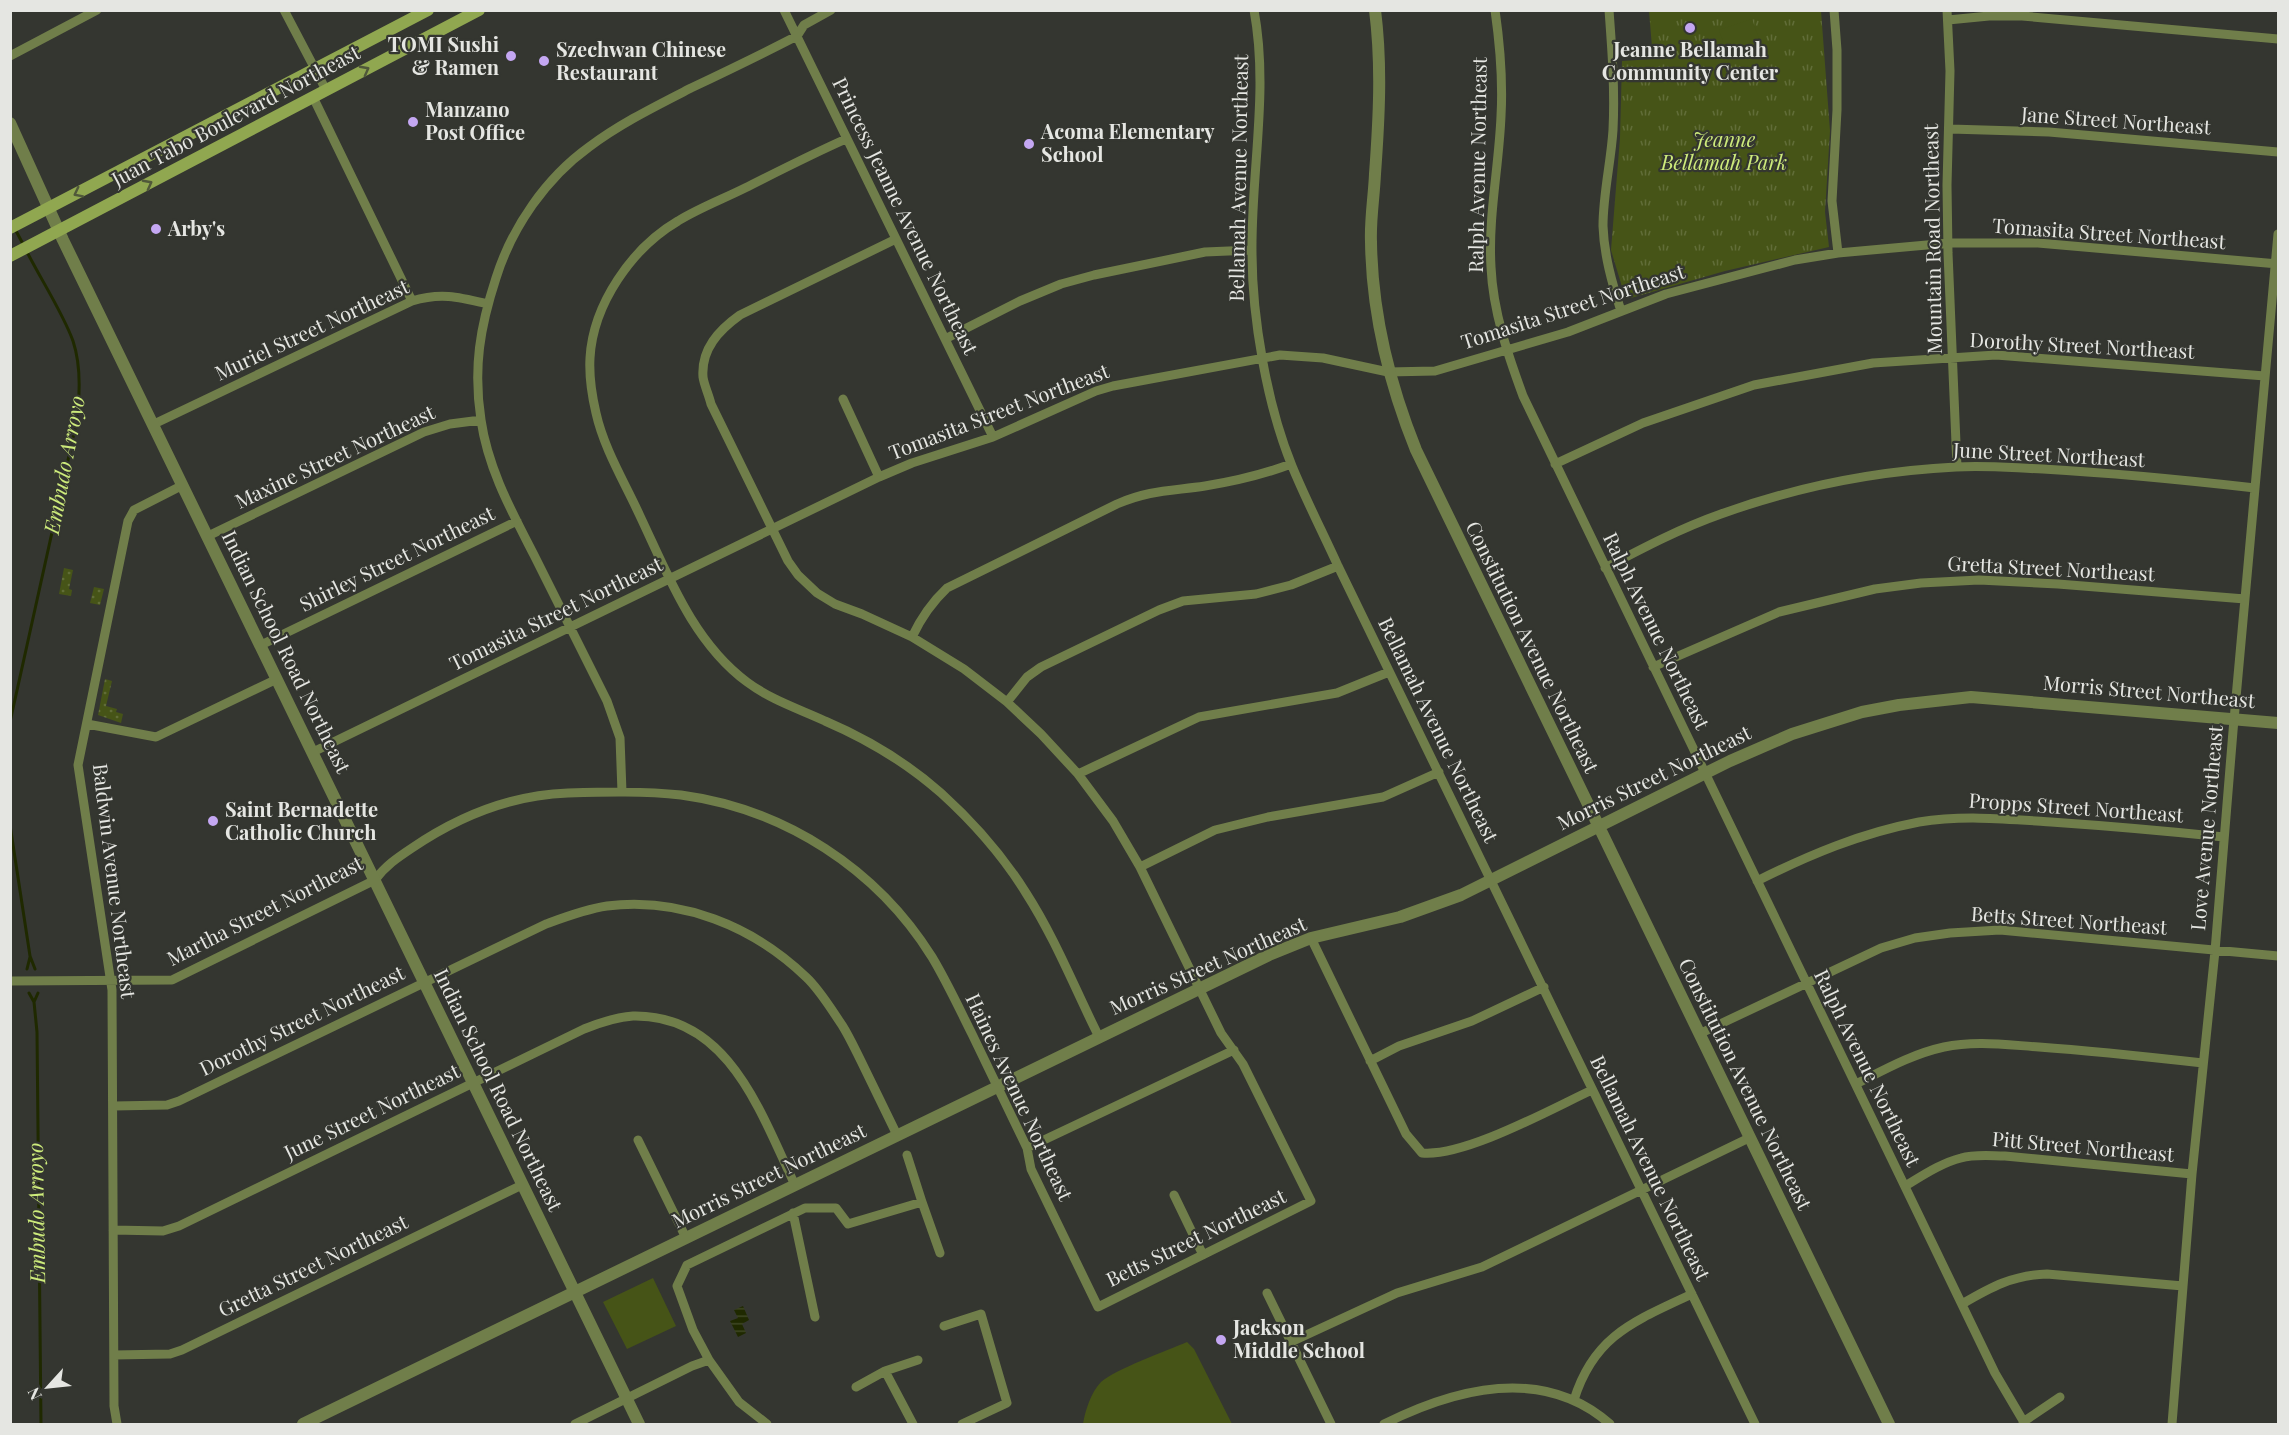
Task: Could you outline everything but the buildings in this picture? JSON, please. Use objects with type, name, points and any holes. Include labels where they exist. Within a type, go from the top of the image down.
[{"type":"main road","name":"Juan Tabo Boulevard Northeast","points":[[10,228],[428,10]]},
{"type":"main road","name":"Juan Tabo Boulevard Northeast","points":[[10,256],[479,10]]},
{"type":"street","points":[[10,56],[97,10]]},
{"type":"street","points":[[284,10],[326,90]]},
{"type":"street","name":"Princess Jeanne Avenue Northeast","points":[[784,10],[993,437]]},
{"type":"street","points":[[622,792],[620,738],[607,700],[517,521],[493,468],[481,420],[478,362],[480,335],[488,304],[502,260],[516,230],[546,188],[587,148],[628,120],[797,36],[804,25],[831,10]]},
{"type":"street","name":"Bellamah Avenue Northeast","points":[[1254,10],[1261,76],[1252,250],[1254,303],[1275,411],[1291,464],[1389,672],[1755,1425]]},
{"type":"street","name":"Constitution Avenue Northeast","points":[[1375,10],[1379,40],[1380,82],[1370,240],[1376,312],[1388,372],[1401,412],[1416,450],[1598,828],[1889,1425]]},
{"type":"street","name":"Ralph Avenue Northeast","points":[[1495,10],[1500,59],[1501,115],[1491,221],[1491,267],[1496,306],[1507,351],[1523,396],[2008,1399],[2024,1423]]},
{"type":"street","points":[[1609,10],[1613,56],[1613,129],[1603,224],[1609,270],[1621,311]]},
{"type":"street","points":[[1834,10],[1837,110],[1832,201],[1838,253]]},
{"type":"street","points":[[1947,15],[2022,16],[2278,39]]},
{"type":"street","name":"Mountain Road Northeast","points":[[1947,15],[1950,129],[1947,185],[1958,467]]},
{"type":"street","points":[[313,98],[412,301]]},
{"type":"street","name":"Indian School Road Northeast","points":[[10,123],[59,231],[639,1425]]},
{"type":"street","name":"Jane Street Northeast","points":[[1950,129],[2049,132],[2278,152]]},
{"type":"street","points":[[846,139],[677,221],[639,252],[608,297],[597,323],[590,356],[591,386],[597,417],[610,452],[670,578],[691,619],[710,646],[748,683],[781,702],[875,745],[933,787],[969,821],[1002,859],[1026,894],[1045,927],[1099,1037]]},
{"type":"street","name":"Love Avenue Northeast","points":[[2172,1425],[2192,1174],[2215,951],[2278,234]]},
{"type":"street","points":[[896,239],[740,315],[724,326],[712,341],[706,355],[703,376],[711,404],[788,561],[798,575],[817,593],[835,604],[912,637],[964,669],[1007,702],[1078,774],[1113,821],[1140,867],[1221,1033],[1234,1050],[1027,1148]]},
{"type":"street","name":"Tomasita Street Northeast","points":[[313,752],[571,629],[670,578],[879,477],[912,462],[993,437],[1096,391],[1263,358],[1300,355],[1388,372],[1436,370],[1568,332],[1666,294],[1717,279],[1794,260],[1838,253],[1949,243],[2038,243],[2277,264]]},
{"type":"street","points":[[945,339],[1020,301],[1061,284],[1205,252],[1252,250]]},
{"type":"street","name":"Muriel Street Northeast","points":[[154,424],[412,301],[430,296],[452,295],[488,304]]},
{"type":"street","name":"Dorothy Street Northeast","points":[[1555,464],[1643,423],[1754,386],[1872,363],[1996,355],[2265,376]]},
{"type":"street","points":[[843,399],[879,477]]},
{"type":"street","name":"Maxine Street Northeast","points":[[208,536],[424,432],[450,424],[481,420]]},
{"type":"street","points":[[912,637],[923,616],[947,588],[1117,504],[1140,494],[1202,487],[1261,476],[1291,464]]},
{"type":"street","name":"June Street Northeast","points":[[1605,567],[1657,541],[1719,515],[1775,496],[1895,473],[1958,467],[2069,471],[2255,488]]},
{"type":"street","name":"Baldwin Avenue Northeast","points":[[117,1425],[114,1406],[112,980],[78,765],[128,521],[134,510],[183,485]]},
{"type":"street","name":"Shirley Street Northeast","points":[[261,645],[517,521]]},
{"type":"street","points":[[1007,702],[1027,677],[1041,667],[1159,610],[1182,601],[1256,594],[1291,585],[1338,566]]},
{"type":"street","name":"Gretta Street Northeast","points":[[1653,667],[1779,612],[1875,589],[1921,583],[1979,580],[2246,599]]},
{"type":"street","points":[[1078,774],[1199,717],[1337,693],[1389,672]]},
{"type":"street","points":[[87,724],[156,737],[276,679]]},
{"type":"street","name":"Morris Street Northeast","points":[[303,1425],[1269,955],[1311,939],[1400,917],[1461,895],[1705,774],[1792,734],[1843,718],[1899,705],[1971,697],[2278,723]]},
{"type":"street","points":[[1140,867],[1215,830],[1268,817],[1383,797],[1439,772]]},
{"type":"street","name":"Martha Street Northeast","points":[[10,981],[172,980],[375,880],[384,867],[434,832],[483,809],[541,794],[622,792]]},
{"type":"street","name":"Haines Avenue Northeast","points":[[622,792],[680,795],[713,801],[748,811],[788,827],[816,841],[843,860],[894,906],[919,938],[945,979],[1027,1148],[1031,1168],[1098,1307]]},
{"type":"street","name":"Propps Street Northeast","points":[[1757,881],[1810,855],[1846,841],[1920,822],[1955,819],[2027,820],[2224,837]]},
{"type":"street","name":"Dorothy Street Northeast","points":[[114,1106],[167,1105],[179,1101],[546,924],[575,913],[605,906],[631,904],[681,908],[742,930],[777,953],[808,978],[844,1027],[897,1135]]},
{"type":"street","name":"Betts Street Northeast","points":[[1699,1034],[1881,948],[1915,938],[1971,930],[2000,930],[2278,956]]},
{"type":"street","points":[[1311,939],[1406,1134],[1422,1153],[1436,1155],[1454,1151],[1494,1136],[1592,1090]]},
{"type":"street","points":[[1370,1061],[1399,1046],[1472,1021],[1544,987]]},
{"type":"street","name":"June Street Northeast","points":[[113,1230],[163,1231],[179,1226],[584,1029],[609,1020],[633,1016],[680,1025],[705,1038],[723,1053],[739,1073],[795,1185]]},
{"type":"street","points":[[1856,1084],[1914,1056],[1964,1044],[1985,1043],[2061,1049],[2203,1063]]},
{"type":"street","name":"Betts Street Northeast","points":[[1098,1307],[1311,1201],[1234,1050]]},
{"type":"street","points":[[1291,1342],[1398,1293],[1482,1267],[1749,1138]]},
{"type":"street","points":[[638,1140],[686,1238]]},
{"type":"street","points":[[907,1155],[940,1253]]},
{"type":"street","name":"Pitt Street Northeast","points":[[1905,1186],[1961,1158],[1982,1156],[2005,1156],[2192,1174]]},
{"type":"street","name":"Gretta Street Northeast","points":[[114,1355],[170,1354],[182,1350],[522,1185]]},
{"type":"street","points":[[1174,1194],[1203,1255]]},
{"type":"street","points":[[767,1425],[739,1402],[709,1360],[693,1330],[677,1286],[687,1265],[805,1208],[836,1208],[848,1224],[922,1202]]},
{"type":"street","points":[[793,1214],[814,1317]]},
{"type":"street","points":[[1962,1304],[1987,1289],[2025,1275],[2047,1274],[2183,1286]]},
{"type":"street","points":[[1267,1293],[1331,1425]]},
{"type":"street","points":[[1574,1400],[1585,1371],[1596,1354],[1611,1338],[1628,1325],[1692,1294]]},
{"type":"street","points":[[944,1326],[981,1314],[1007,1403],[962,1425]]},
{"type":"street","points":[[575,1425],[692,1366],[709,1360]]},
{"type":"street","points":[[856,1387],[885,1371],[918,1360]]},
{"type":"street","points":[[885,1371],[913,1425]]},
{"type":"street","points":[[1384,1425],[1452,1396],[1503,1388],[1534,1390],[1574,1400],[1610,1425]]},
{"type":"street","points":[[2024,1423],[2060,1397]]},
{"type":"green space","name":"Jeanne Bellamah Park","points":[[1649,11],[1821,11],[1830,131],[1825,212],[1829,247],[1725,271],[1631,298],[1623,290],[1611,250],[1620,138],[1622,61],[1653,59]]},
{"type":"green space","points":[[1752,19],[1759,39],[1726,50],[1719,30]]},
{"type":"green space","points":[[64,568],[73,570],[69,589],[72,590],[71,596],[59,594]]},
{"type":"green space","points":[[94,587],[104,589],[100,605],[90,603]]},
{"type":"green space","points":[[105,679],[112,681],[106,706],[117,709],[116,712],[123,714],[121,723],[98,715]]},
{"type":"green space","points":[[653,1278],[676,1326],[627,1349],[603,1302]]},
{"type":"green space","points":[[1187,1342],[1194,1349],[1232,1424],[1083,1424],[1089,1402],[1101,1382],[1129,1366]]},
{"type":"shaded area","points":[[743,1306],[749,1320],[742,1324],[746,1333],[738,1337],[730,1321],[738,1318],[734,1310]]},
{"type":"waterway","name":"Embudo Arroyo","points":[[15,229],[23,244]]},
{"type":"waterway","name":"Embudo Arroyo","points":[[10,722],[76,424],[79,393],[78,362],[69,330],[26,250]]},
{"type":"waterway","name":"Embudo Arroyo","points":[[10,825],[30,956],[35,969]]},
{"type":"waterway","name":"Embudo Arroyo","points":[[27,969],[30,957]]},
{"type":"waterway","name":"Embudo Arroyo","points":[[29,993],[34,1002],[37,1032],[41,1424]]},
{"type":"waterway","name":"Embudo Arroyo","points":[[34,1002],[38,993]]},
{"type":"place","name":"Jeanne Bellamah Community Center","points":[[1690,28]]},
{"type":"place","name":"TOMI Sushi & Ramen","points":[[511,56]]},
{"type":"place","name":"Szechwan Chinese Restaurant","points":[[544,61]]},
{"type":"place","name":"Manzano Post Office","points":[[413,122]]},
{"type":"place","name":"Acoma Elementary School","points":[[1029,144]]},
{"type":"place","name":"Arby's","points":[[156,229]]},
{"type":"place","name":"Saint Bernadette Catholic Church","points":[[213,821]]},
{"type":"place","name":"Jackson Middle School","points":[[1221,1340]]}]
